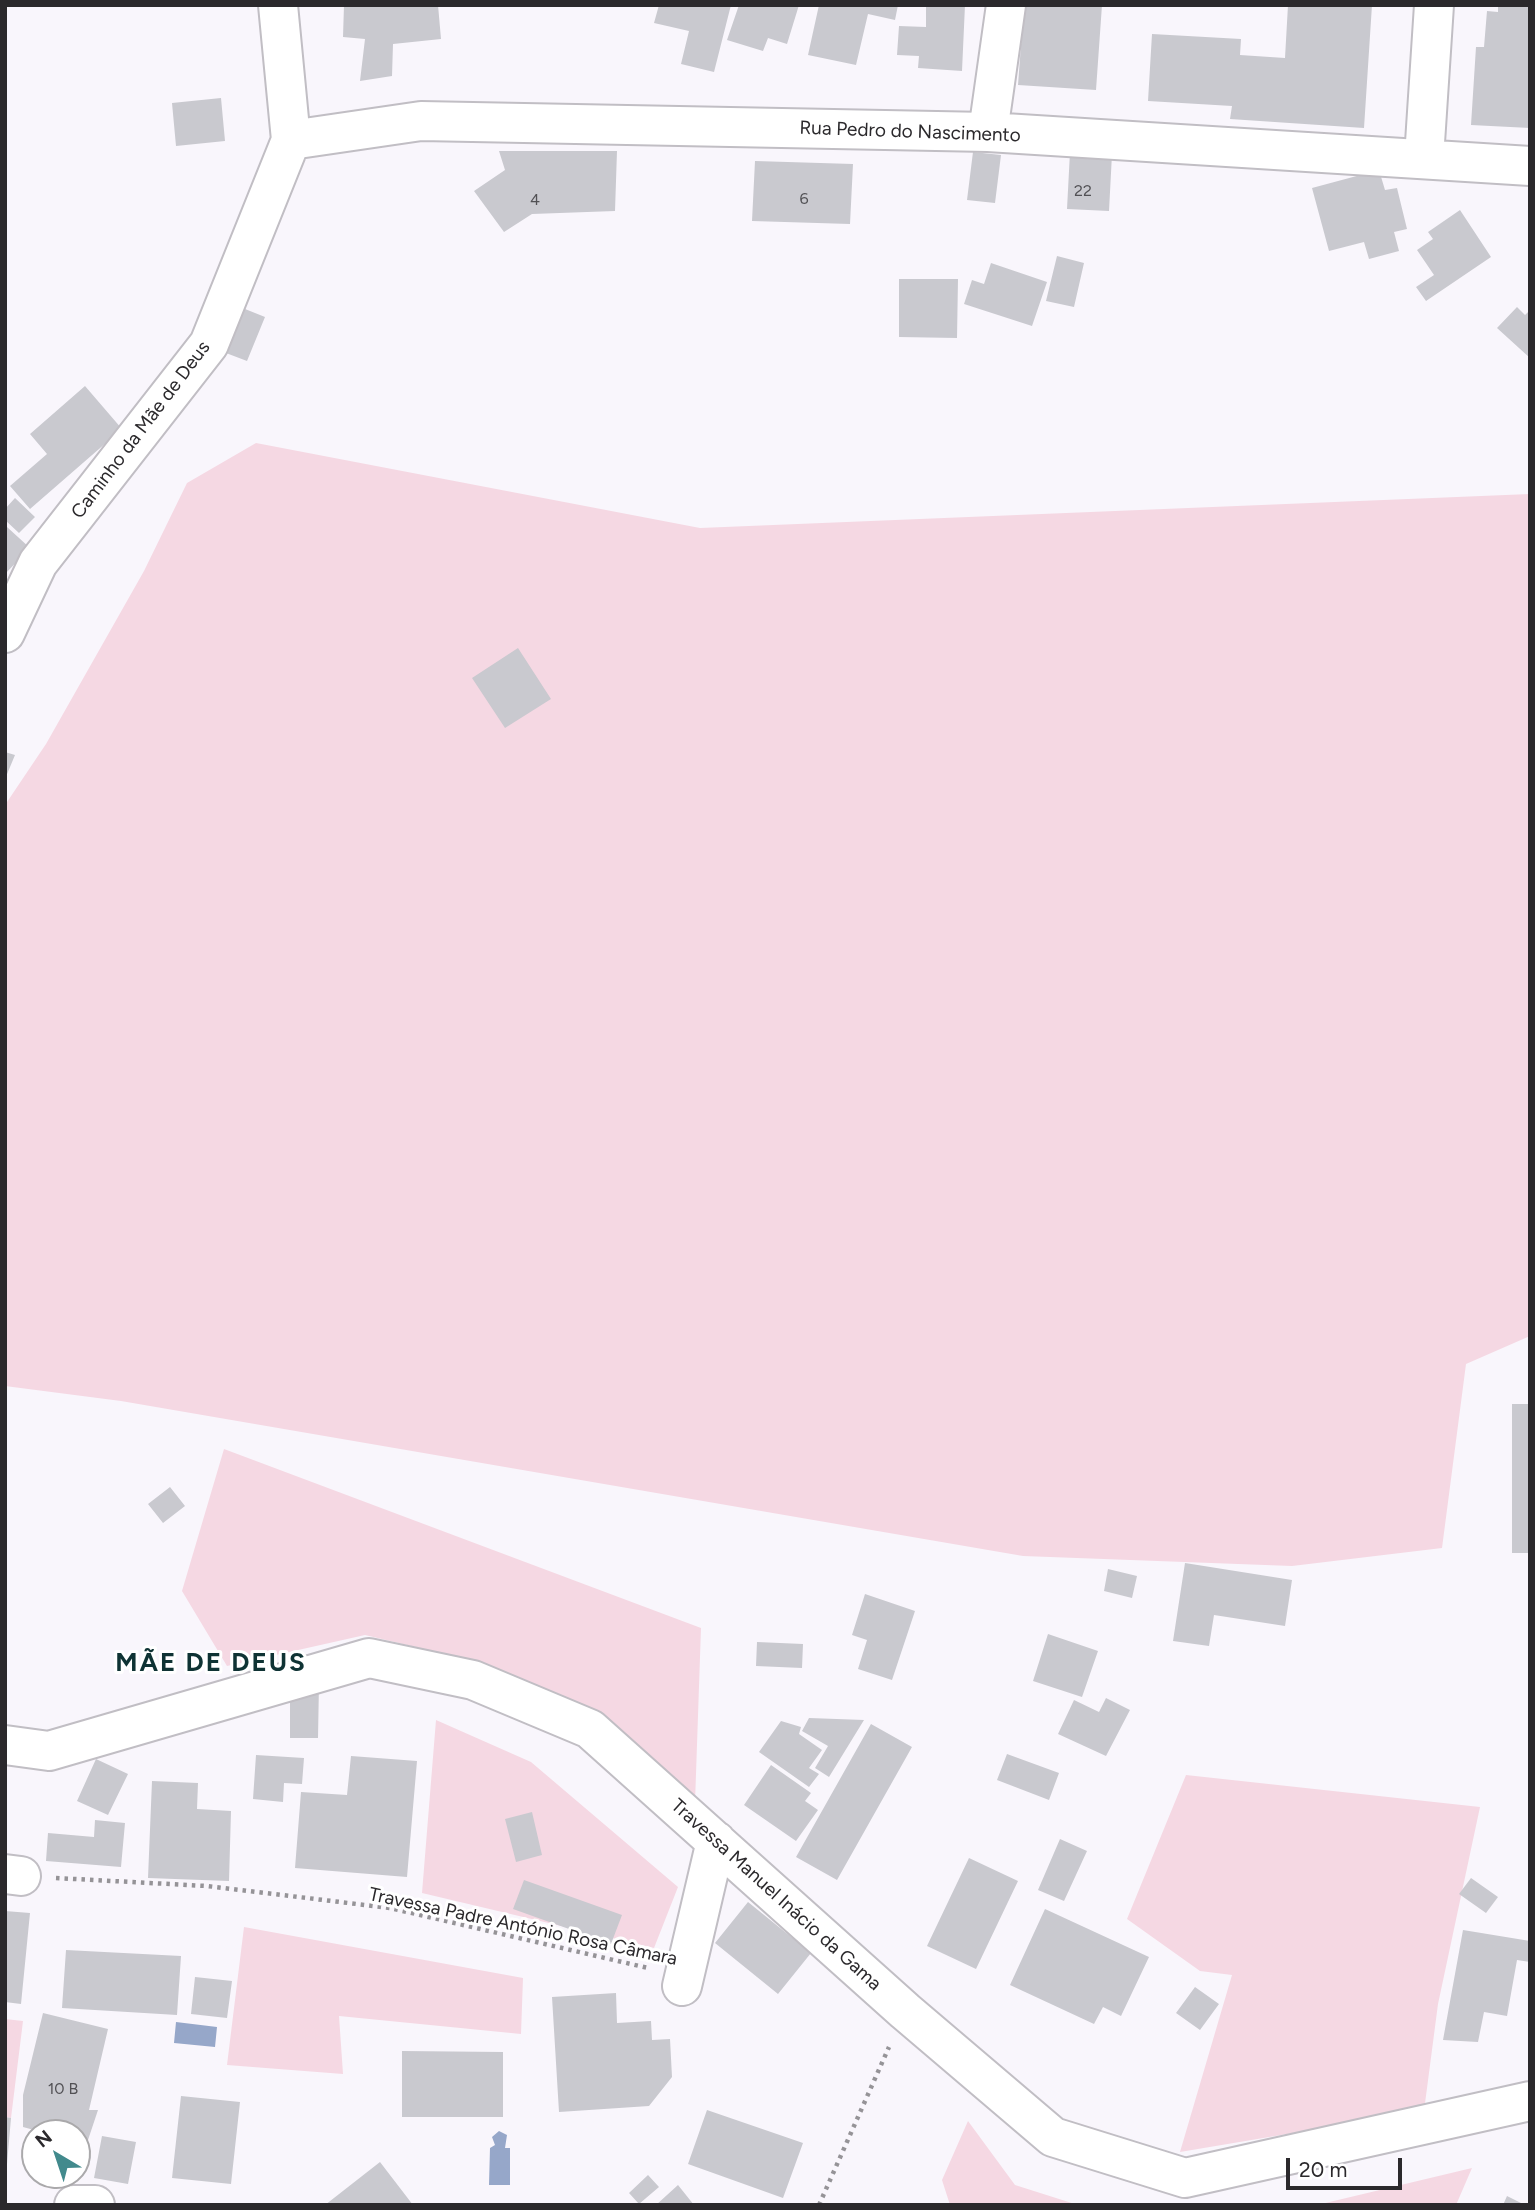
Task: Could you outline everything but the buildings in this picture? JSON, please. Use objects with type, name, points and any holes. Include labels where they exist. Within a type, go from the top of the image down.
[{"type":"street","points":[[278,5],[292,141]]},
{"type":"street","points":[[988,132],[1006,5]]},
{"type":"street","points":[[1424,158],[1434,5]]},
{"type":"street","name":"Rua Pedro do Nascimento","points":[[292,141],[421,121],[988,132],[1530,166]]},
{"type":"street","name":"Caminho da Mãe de Deus","points":[[5,633],[38,564],[209,344],[292,141]]},
{"type":"street","name":"Travessa Manuel Inácio da Gama","points":[[5,1745],[49,1751],[369,1658],[473,1680],[590,1728],[905,2011],[1053,2137],[1185,2178],[1530,2101]]},
{"type":"street","points":[[683,1981],[716,1841]]},
{"type":"street","points":[[74,2205],[95,2205]]},
{"type":"path","name":"Travessa Padre António Rosa Câmara","points":[[13,1875],[207,1886],[390,1908],[683,1981]]},
{"type":"path","points":[[819,2205],[905,2011]]},
{"type":"shaded area","points":[[256,443],[700,528],[1530,494],[1530,1336],[1466,1364],[1442,1548],[1292,1566],[1023,1556],[121,1401],[5,1386],[5,805],[46,744],[144,571],[187,483]]},
{"type":"shaded area","points":[[224,1449],[701,1628],[695,1803],[462,1658],[365,1635],[227,1666],[182,1591]]},
{"type":"shaded area","points":[[436,1720],[531,1762],[678,1887],[654,1948],[422,1893]]},
{"type":"shaded area","points":[[1186,1775],[1480,1807],[1438,2004],[1424,2111],[1180,2152],[1232,1975],[1200,1971],[1127,1919]]},
{"type":"shaded area","points":[[244,1927],[523,1978],[521,2034],[339,2016],[343,2074],[227,2065]]},
{"type":"shaded area","points":[[5,2019],[23,2021],[11,2118],[5,2117]]},
{"type":"shaded area","points":[[968,2121],[1015,2185],[1078,2205],[950,2205],[942,2180]]},
{"type":"shaded area","points":[[1472,2168],[1456,2205],[1317,2205]]},
{"type":"water","points":[[176,2022],[217,2027],[215,2047],[174,2043]]},
{"type":"water","points":[[499,2131],[507,2135],[505,2148],[510,2148],[510,2185],[489,2185],[490,2148],[495,2145],[492,2137]]},
{"type":"district","name":"MÃE DE DEUS","points":[[211,1663]]}]
